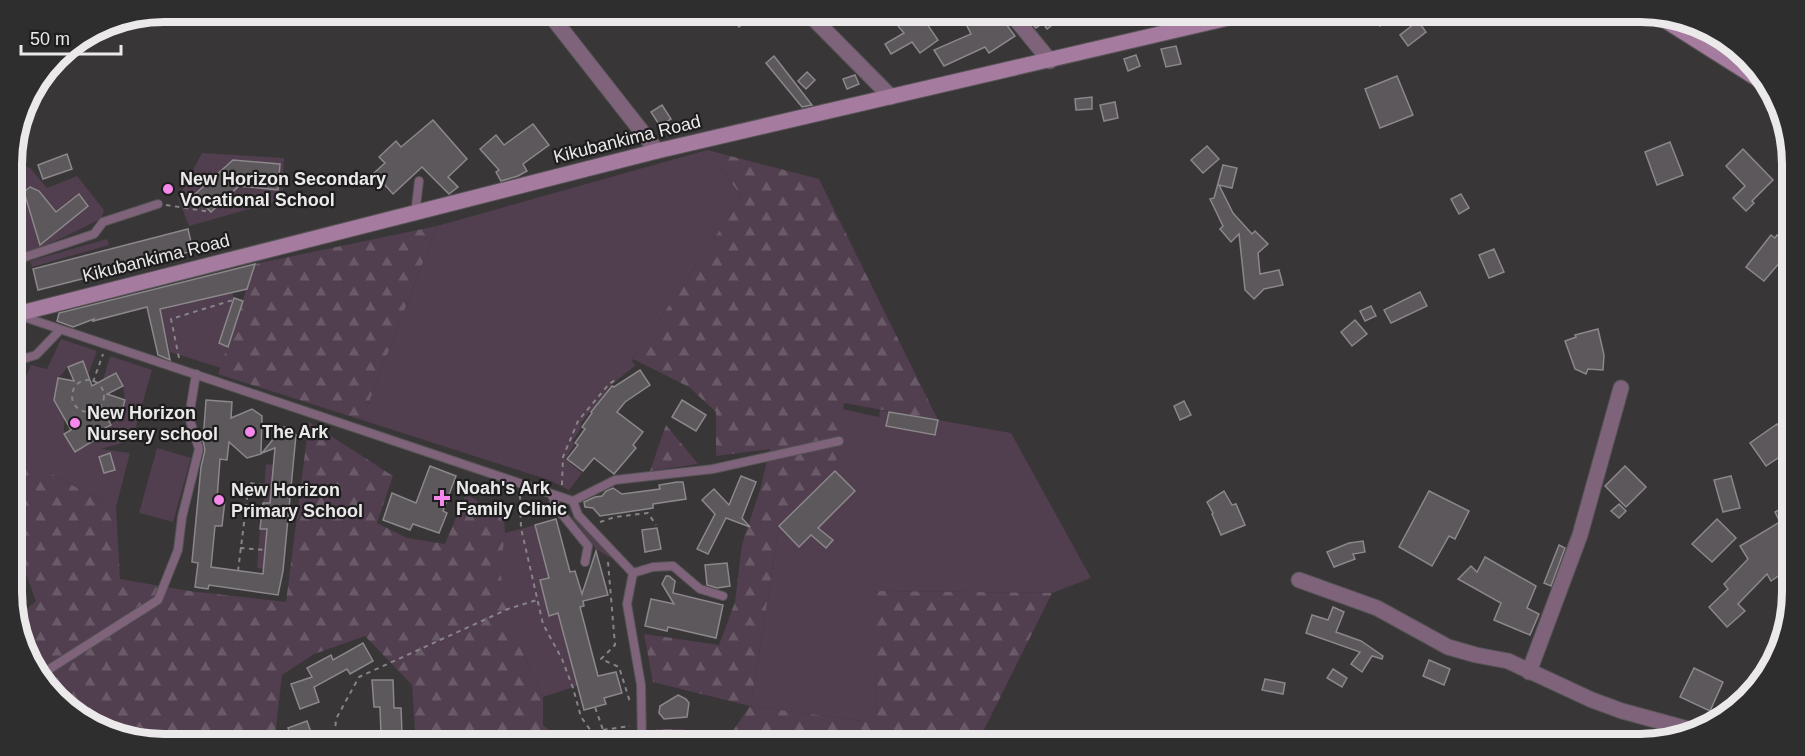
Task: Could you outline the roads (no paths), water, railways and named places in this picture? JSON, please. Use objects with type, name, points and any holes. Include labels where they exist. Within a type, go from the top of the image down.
[{"type":"street","points":[[556,22],[657,151]]},
{"type":"street","points":[[817,22],[891,96]]},
{"type":"street","points":[[1018,22],[1050,61]]},
{"type":"street","name":"Kikubankima Road","points":[[23,312],[657,151],[1212,22]]},
{"type":"street","points":[[1677,27],[1749,73]]},
{"type":"street","points":[[1529,672],[1580,535],[1621,388]]},
{"type":"street","points":[[1299,580],[1377,608],[1448,647],[1508,661],[1622,711],[1682,727]]},
{"type":"lane","points":[[418,212],[416,206],[419,181]]},
{"type":"lane","points":[[23,258],[94,234],[103,222],[158,204]]},
{"type":"lane","points":[[23,317],[573,501],[615,480],[713,469],[839,441]]},
{"type":"lane","points":[[23,359],[36,355],[60,330]]},
{"type":"lane","points":[[47,670],[158,600],[178,550],[182,517],[199,449],[189,417],[196,374]]},
{"type":"lane","points":[[552,495],[557,508],[588,546],[585,562]]},
{"type":"lane","points":[[573,501],[578,515],[633,573]]},
{"type":"lane","points":[[633,573],[653,567],[673,566],[700,589],[723,596]]},
{"type":"lane","points":[[633,573],[627,604],[641,685],[642,734]]},
{"type":"place","name":"New Horizon Secondary Vocational School","points":[[168,189]]},
{"type":"place","name":"New Horizon Nursery school","points":[[75,423]]},
{"type":"place","name":"The Ark","points":[[250,432]]},
{"type":"place","name":"Noah's Ark Family Clinic","points":[[442,498]]},
{"type":"place","name":"New Horizon Primary School","points":[[219,500]]}]
